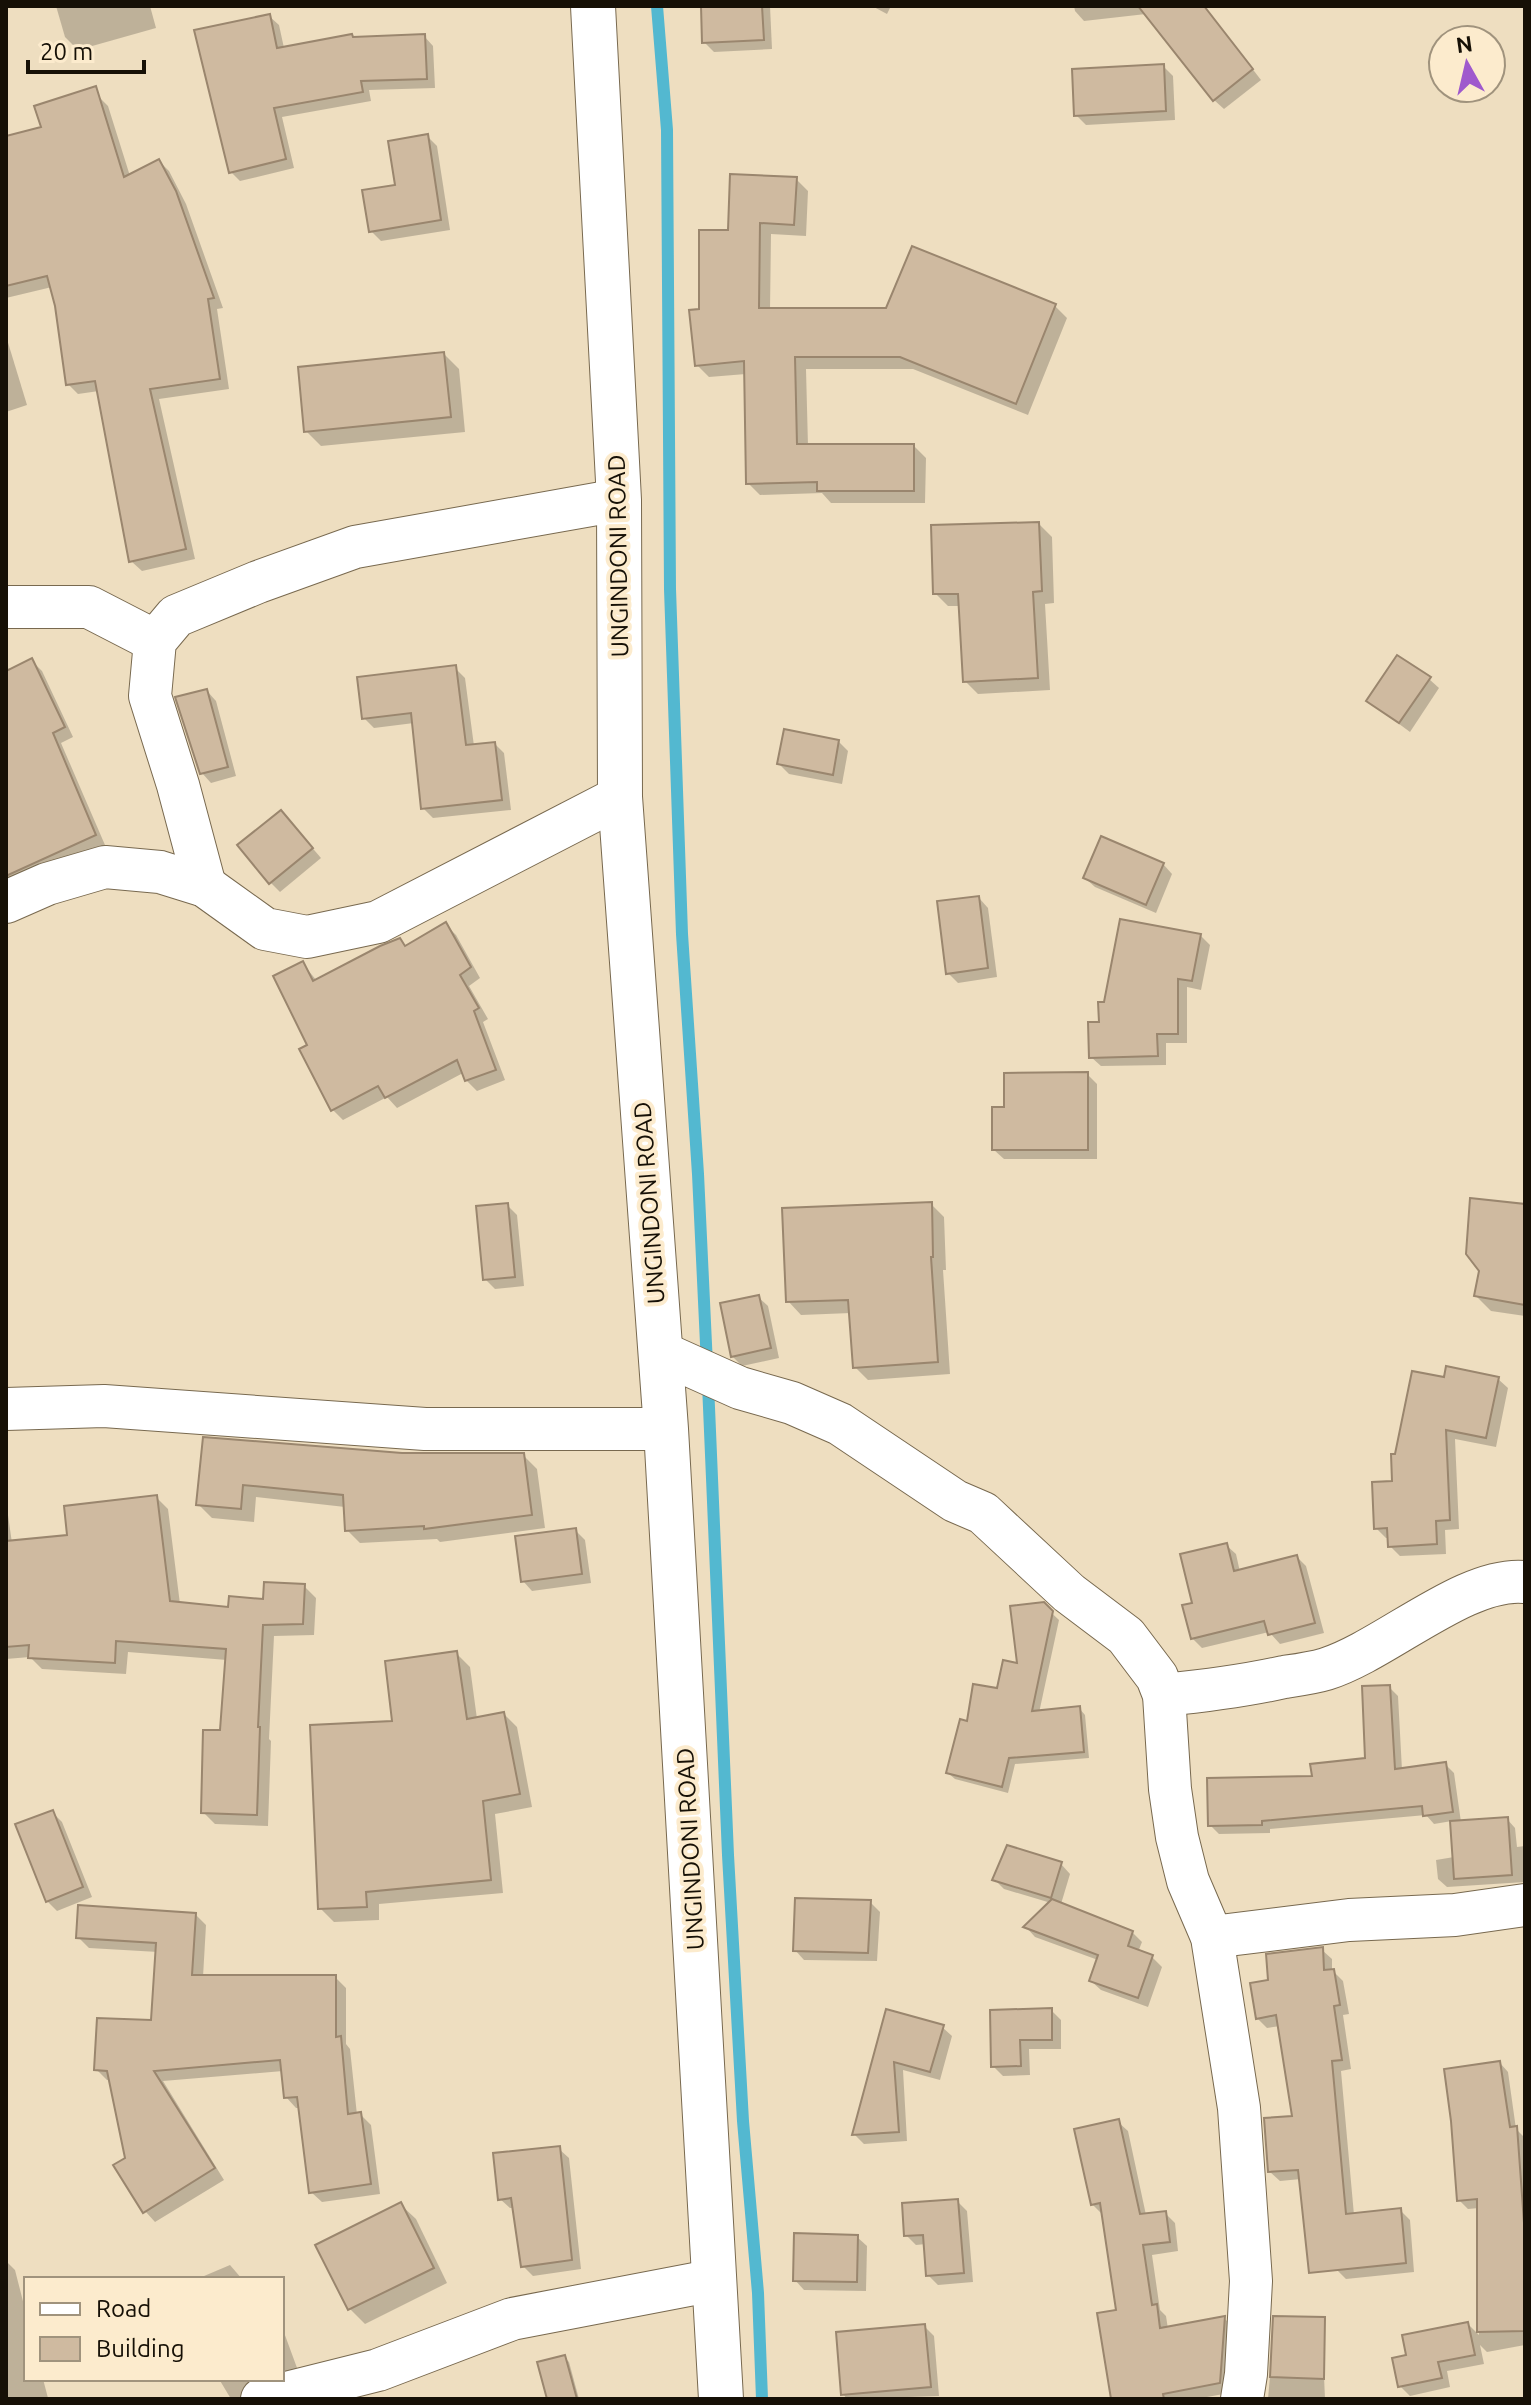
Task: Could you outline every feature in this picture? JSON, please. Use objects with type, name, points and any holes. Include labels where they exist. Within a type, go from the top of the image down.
[{"type":"main road","name":"UNGINDONI ROAD","points":[[593,6],[619,500],[620,797],[666,1429],[721,2399]]},
{"type":"street","points":[[205,886],[150,696],[155,641],[176,616],[355,547],[619,500]]},
{"type":"street","points":[[6,607],[89,607],[155,641]]},
{"type":"street","points":[[6,902],[47,884],[105,867],[160,872],[205,886],[265,929],[307,937],[378,922],[620,797]]},
{"type":"street","points":[[660,1352],[740,1388],[792,1403],[840,1424],[955,1501],[983,1513],[1069,1593],[1126,1636],[1157,1677],[1164,1695],[1170,1789],[1177,1837],[1188,1881],[1212,1937],[1221,1976],[1239,2108],[1251,2281],[1242,2399]]},
{"type":"street","points":[[6,1409],[104,1406],[425,1429],[666,1429]]},
{"type":"street","points":[[1164,1695],[1254,1684],[1327,1669],[1486,1586],[1525,1582]]},
{"type":"street","points":[[1212,1937],[1349,1920],[1455,1915],[1525,1905]]},
{"type":"street","points":[[262,2399],[378,2370],[512,2319],[715,2280]]},
{"type":"building","points":[[701,6],[762,6],[764,40],[702,43]]},
{"type":"building","points":[[1138,6],[1204,6],[1253,69],[1213,101]]},
{"type":"building","points":[[270,14],[277,48],[352,34],[353,37],[425,34],[427,79],[361,81],[363,92],[274,108],[286,159],[229,173],[194,30]]},
{"type":"building","points":[[1164,64],[1166,111],[1074,116],[1072,69]]},
{"type":"building","points":[[96,86],[124,177],[159,159],[176,191],[214,298],[208,299],[220,379],[150,389],[186,549],[129,562],[95,381],[66,385],[55,306],[47,276],[6,286],[6,136],[41,127],[34,106]]},
{"type":"building","points":[[428,134],[441,220],[369,232],[362,190],[395,185],[388,141]]},
{"type":"building","points":[[730,174],[797,177],[794,225],[760,223],[759,308],[886,308],[912,246],[1056,304],[1016,404],[900,357],[795,357],[797,444],[914,444],[914,491],[817,491],[817,482],[746,484],[744,361],[695,366],[689,310],[699,309],[699,230],[728,230]]},
{"type":"building","points":[[444,352],[451,417],[304,432],[298,367]]},
{"type":"building","points":[[1039,522],[1042,591],[1033,592],[1038,678],[963,682],[958,594],[933,594],[931,525]]},
{"type":"building","points":[[1397,655],[1431,677],[1399,723],[1366,701]]},
{"type":"building","points":[[32,658],[65,727],[53,733],[96,835],[6,876],[6,671]]},
{"type":"building","points":[[456,665],[466,745],[495,742],[502,800],[421,809],[411,713],[362,719],[357,677]]},
{"type":"building","points":[[207,689],[228,767],[200,774],[175,697]]},
{"type":"building","points":[[784,729],[839,740],[833,775],[777,764]]},
{"type":"building","points":[[281,810],[313,848],[269,884],[237,845]]},
{"type":"building","points":[[1101,836],[1164,863],[1146,905],[1083,878]]},
{"type":"building","points":[[979,896],[988,968],[946,974],[937,901]]},
{"type":"building","points":[[1120,919],[1201,934],[1192,981],[1178,979],[1178,1034],[1157,1034],[1158,1056],[1089,1058],[1088,1022],[1099,1022],[1098,1002],[1104,1002]]},
{"type":"building","points":[[446,922],[471,967],[460,975],[479,1008],[474,1011],[496,1070],[465,1081],[457,1060],[385,1098],[378,1086],[331,1111],[299,1049],[307,1045],[273,976],[303,961],[313,981],[400,938],[405,946]]},
{"type":"building","points":[[1088,1072],[1088,1150],[992,1150],[992,1107],[1004,1107],[1004,1073]]},
{"type":"building","points":[[1470,1198],[1525,1204],[1525,1305],[1474,1296],[1479,1271],[1466,1254]]},
{"type":"building","points":[[932,1202],[931,1257],[938,1362],[853,1368],[848,1300],[786,1302],[782,1208]]},
{"type":"building","points":[[508,1203],[515,1277],[483,1280],[476,1206]]},
{"type":"building","points":[[759,1295],[771,1348],[731,1357],[720,1303]]},
{"type":"building","points":[[1446,1366],[1499,1377],[1486,1438],[1446,1430],[1450,1520],[1436,1521],[1437,1544],[1388,1547],[1387,1528],[1374,1529],[1372,1482],[1392,1481],[1391,1454],[1395,1454],[1412,1371],[1444,1377]]},
{"type":"building","points":[[203,1437],[402,1453],[524,1453],[532,1515],[424,1529],[424,1526],[345,1531],[343,1495],[243,1485],[241,1509],[196,1505]]},
{"type":"building","points":[[157,1495],[170,1601],[228,1607],[229,1596],[263,1599],[264,1582],[305,1584],[303,1624],[263,1625],[257,1815],[201,1813],[203,1730],[220,1730],[226,1649],[116,1641],[115,1663],[28,1658],[29,1645],[6,1647],[6,1541],[67,1535],[64,1506]]},
{"type":"building","points":[[576,1528],[582,1574],[521,1582],[515,1536]]},
{"type":"building","points":[[1227,1543],[1234,1571],[1297,1555],[1315,1623],[1268,1635],[1264,1621],[1191,1639],[1182,1605],[1192,1603],[1180,1554]]},
{"type":"building","points":[[1044,1602],[1053,1611],[1032,1711],[1080,1706],[1084,1752],[1009,1758],[1002,1787],[946,1773],[960,1719],[967,1721],[973,1684],[997,1688],[1003,1660],[1017,1663],[1010,1606]]},
{"type":"building","points":[[457,1651],[467,1719],[504,1712],[520,1794],[483,1801],[491,1880],[366,1892],[367,1907],[318,1909],[310,1725],[392,1721],[385,1661]]},
{"type":"building","points":[[1390,1685],[1395,1769],[1446,1762],[1453,1812],[1423,1816],[1422,1806],[1262,1821],[1262,1825],[1208,1826],[1207,1778],[1312,1776],[1310,1764],[1365,1758],[1362,1686]]},
{"type":"building","points":[[53,1810],[83,1887],[46,1902],[15,1824]]},
{"type":"building","points":[[1508,1817],[1512,1875],[1454,1879],[1450,1821]]},
{"type":"building","points":[[1007,1845],[1062,1862],[1051,1898],[992,1880]]},
{"type":"building","points":[[795,1898],[871,1900],[868,1953],[793,1951]]},
{"type":"building","points":[[1052,1899],[1133,1931],[1128,1946],[1153,1955],[1138,1998],[1089,1981],[1098,1955],[1023,1927]]},
{"type":"building","points":[[78,1905],[196,1913],[192,1975],[336,1975],[336,2037],[341,2036],[348,2114],[361,2112],[371,2184],[309,2193],[297,2097],[284,2098],[280,2060],[154,2071],[215,2168],[143,2213],[113,2165],[125,2158],[107,2071],[94,2070],[97,2018],[151,2020],[156,1943],[76,1938]]},
{"type":"building","points":[[1323,1947],[1324,1970],[1334,1969],[1340,2005],[1334,2006],[1342,2060],[1332,2061],[1346,2214],[1401,2208],[1406,2263],[1309,2273],[1298,2170],[1268,2172],[1264,2118],[1292,2116],[1276,2015],[1256,2019],[1250,1983],[1268,1980],[1266,1954]]},
{"type":"building","points":[[1052,2008],[1052,2040],[1020,2040],[1021,2066],[991,2067],[990,2010]]},
{"type":"building","points":[[886,2009],[944,2025],[930,2072],[894,2062],[899,2132],[852,2135]]},
{"type":"building","points":[[1500,2061],[1510,2127],[1517,2126],[1525,2237],[1525,2331],[1477,2332],[1477,2199],[1457,2201],[1444,2069]]},
{"type":"building","points":[[1119,2119],[1140,2214],[1166,2211],[1170,2242],[1143,2245],[1152,2305],[1157,2304],[1160,2328],[1225,2316],[1220,2383],[1163,2394],[1164,2399],[1111,2399],[1097,2313],[1116,2310],[1100,2203],[1091,2205],[1074,2129]]},
{"type":"building","points":[[560,2146],[572,2260],[521,2267],[511,2198],[498,2200],[493,2153]]},
{"type":"building","points":[[958,2199],[964,2273],[926,2276],[923,2235],[904,2236],[902,2203]]},
{"type":"building","points":[[401,2202],[434,2268],[348,2310],[315,2245]]},
{"type":"building","points":[[794,2233],[858,2235],[857,2282],[793,2281]]},
{"type":"building","points":[[1273,2316],[1325,2317],[1324,2379],[1270,2377]]},
{"type":"building","points":[[1468,2322],[1475,2355],[1438,2362],[1442,2378],[1398,2387],[1392,2358],[1406,2355],[1402,2335]]},
{"type":"building","points":[[925,2324],[931,2387],[841,2395],[836,2332]]},
{"type":"building","points":[[565,2355],[577,2399],[547,2399],[537,2362]]},
{"type":"waterway","points":[[657,6],[667,130],[670,589],[682,934],[707,1365]]},
{"type":"waterway","points":[[708,1384],[728,1855],[743,2121],[758,2293],[762,2399]]}]
